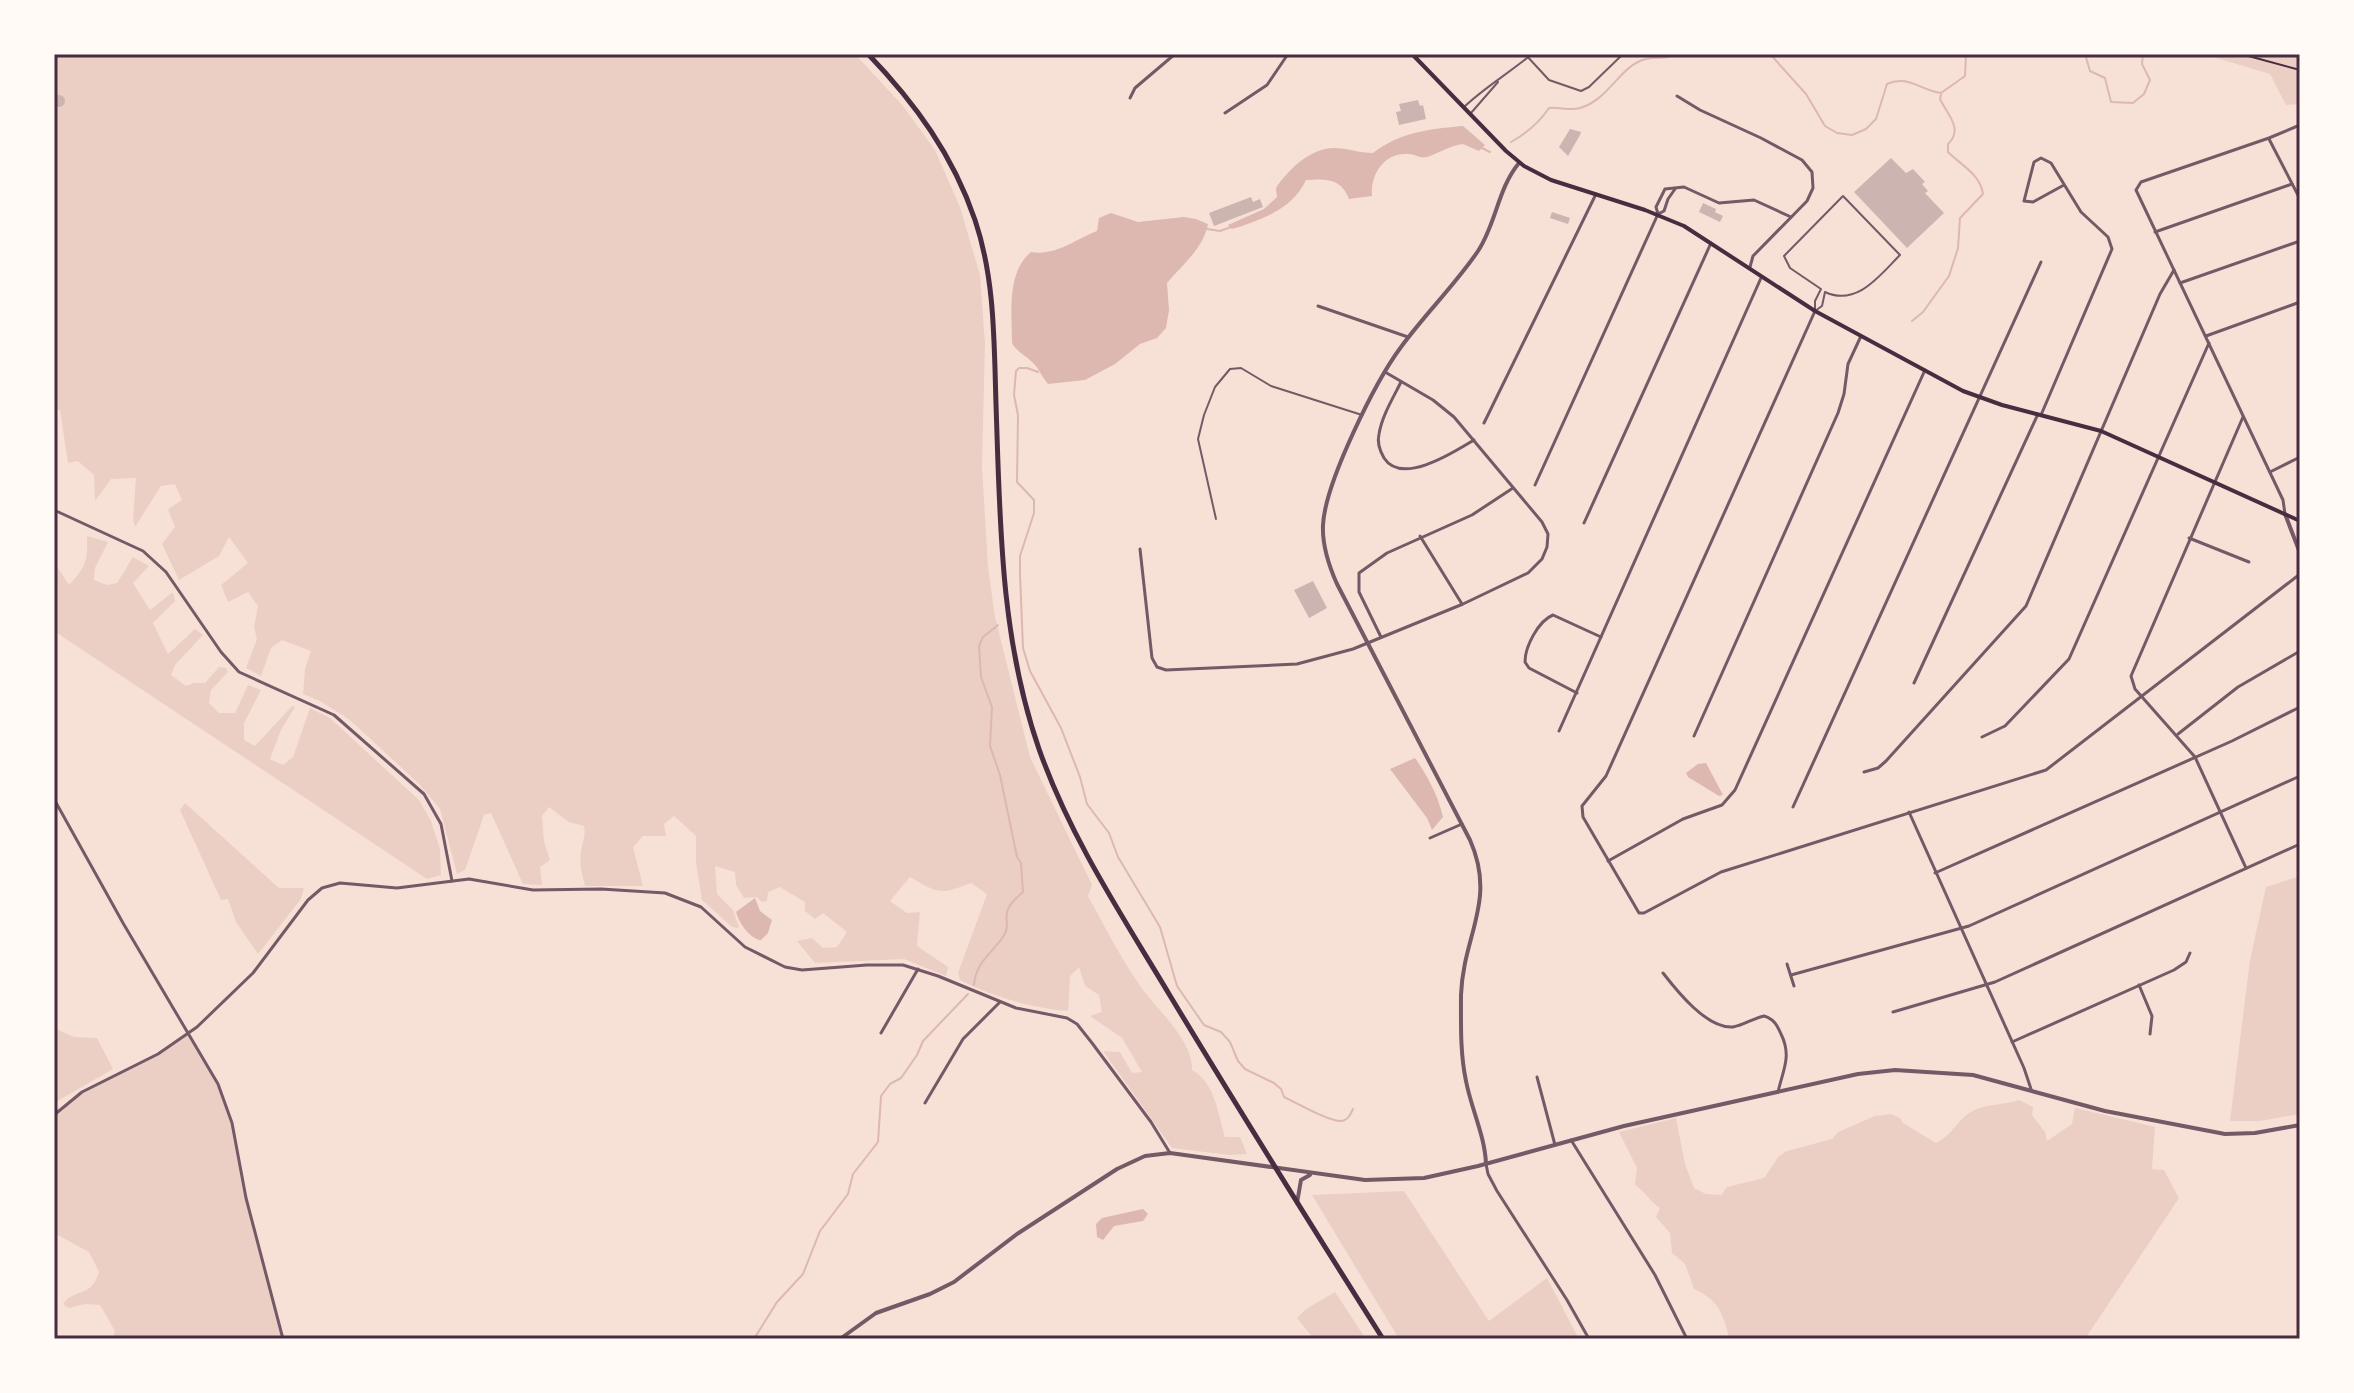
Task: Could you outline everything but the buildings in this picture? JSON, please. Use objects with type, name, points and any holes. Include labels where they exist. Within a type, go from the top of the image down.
[{"type":"main road","points":[[868,54],[910,101],[940,144],[961,184],[981,240],[993,332],[1006,602],[1021,686],[1039,749],[1069,823],[1097,876],[1383,1339]]},
{"type":"main road","points":[[1412,54],[1519,163],[1551,180],[1658,214],[1711,243],[1815,311],[1980,398],[2101,431],[2300,521]]},
{"type":"street","points":[[1130,98],[1135,88],[1175,54]]},
{"type":"street","points":[[1225,113],[1267,85],[1288,54]]},
{"type":"street","points":[[1677,96],[1806,163],[1813,177],[1813,188],[1807,201],[1753,256],[1750,271]]},
{"type":"street","points":[[2300,125],[2141,182],[2136,187],[2283,500],[2300,553]]},
{"type":"street","points":[[2269,138],[2300,199]]},
{"type":"street","points":[[1914,683],[2040,414],[2112,249],[2108,237],[2083,215],[2049,160],[2039,159],[2033,165],[2024,201],[2033,202],[2064,185]]},
{"type":"street","points":[[1519,163],[1511,174],[1479,249],[1408,337],[1385,372],[1335,476],[1326,502],[1322,528],[1331,572],[1476,852],[1482,875],[1480,901],[1463,973],[1461,1016],[1466,1080],[1488,1174],[1589,1339]]},
{"type":"street","points":[[2155,232],[2292,184]]},
{"type":"street","points":[[1535,485],[1658,214],[1656,206],[1665,189],[1684,187],[1719,203],[1754,200],[1791,217]]},
{"type":"street","points":[[1658,214],[1664,211],[1676,188]]},
{"type":"street","points":[[1484,423],[1596,194]]},
{"type":"street","points":[[2180,283],[2300,241]]},
{"type":"street","points":[[1584,523],[1711,243]]},
{"type":"street","points":[[1793,807],[2041,262]]},
{"type":"street","points":[[1864,772],[1878,768],[1886,761],[2023,610],[2166,282],[2174,270]]},
{"type":"street","points":[[1559,731],[1761,278]]},
{"type":"street","points":[[2206,336],[2300,302]]},
{"type":"street","points":[[1318,306],[1408,337]]},
{"type":"street","points":[[1815,311],[1603,782],[1582,806],[1583,817],[1636,911],[1644,913],[1721,872],[2046,770],[2300,574]]},
{"type":"street","points":[[1694,736],[1838,413],[1848,364],[1861,336]]},
{"type":"street","points":[[1982,737],[2005,726],[2069,659],[2209,343]]},
{"type":"street","points":[[1608,861],[1683,819],[1722,805],[1735,790],[1925,370]]},
{"type":"street","points":[[1140,549],[1152,658],[1160,670],[1280,666],[1326,658],[1463,604],[1522,576],[1538,564],[1545,553],[1548,540],[1545,528],[1444,408],[1385,372]]},
{"type":"street","points":[[1401,382],[1379,435],[1381,453],[1388,463],[1400,469],[1413,469],[1474,440]]},
{"type":"street","points":[[2243,417],[2133,669],[2132,681],[2195,757],[2246,868]]},
{"type":"street","points":[[2270,472],[2300,457]]},
{"type":"street","points":[[1381,637],[1359,592],[1358,576],[1364,568],[1420,536],[1472,515],[1513,488]]},
{"type":"street","points":[[54,510],[143,551],[166,572],[221,652],[239,672],[334,715],[424,794],[441,824],[452,881]]},
{"type":"street","points":[[1420,536],[1463,604]]},
{"type":"street","points":[[2189,538],[2249,562]]},
{"type":"street","points":[[1577,693],[1529,668],[1525,662],[1526,653],[1548,616],[1557,616],[1602,637]]},
{"type":"street","points":[[2177,735],[2245,682],[2300,651]]},
{"type":"street","points":[[1935,873],[2300,707]]},
{"type":"street","points":[[1791,975],[1961,929],[2300,776]]},
{"type":"street","points":[[54,799],[218,1084],[227,1108],[246,1198],[283,1339]]},
{"type":"street","points":[[1909,812],[2031,1089]]},
{"type":"street","points":[[1430,838],[1462,824]]},
{"type":"street","points":[[1893,1012],[1986,986],[2300,844]]},
{"type":"street","points":[[54,1115],[82,1092],[158,1054],[189,1033],[253,973],[302,907],[322,888],[349,882],[397,888],[484,880],[533,890],[655,891],[701,907],[745,947],[792,969],[893,964],[918,969],[1000,1002],[1067,1018],[1077,1024],[1141,1108],[1170,1153]]},
{"type":"street","points":[[2012,1042],[2180,967],[2190,953]]},
{"type":"street","points":[[1787,964],[1794,986]]},
{"type":"street","points":[[881,1033],[918,969]]},
{"type":"street","points":[[1663,973],[1683,998],[1715,1022],[1733,1027],[1764,1016],[1773,1020],[1788,1054],[1778,1092]]},
{"type":"street","points":[[2139,985],[2152,1016],[2150,1034]]},
{"type":"street","points":[[925,1103],[963,1039],[1000,1002]]},
{"type":"street","points":[[840,1339],[876,1313],[954,1282],[1008,1240],[1125,1164],[1145,1156],[1170,1153],[1313,1175],[1407,1180],[1486,1164],[1571,1140],[1778,1092],[1858,1074],[1895,1070],[1973,1075],[2105,1111],[2216,1133],[2255,1133],[2300,1125]]},
{"type":"street","points":[[1537,1077],[1555,1145]]},
{"type":"street","points":[[1571,1140],[1655,1275],[1687,1339]]},
{"type":"street","points":[[1297,1203],[1301,1180],[1313,1175]]},
{"type":"lane","points":[[1464,107],[1526,56],[1549,80],[1581,91],[1623,54]]},
{"type":"lane","points":[[1470,113],[1497,87],[1499,81]]},
{"type":"lane","points":[[1843,196],[1900,255],[1860,292],[1843,296],[1823,290],[1790,268],[1784,256],[1843,196]]},
{"type":"lane","points":[[1815,311],[1815,301],[1823,290]]},
{"type":"lane","points":[[1815,311],[1822,306],[1823,290]]},
{"type":"lane","points":[[1216,519],[1198,435],[1215,387],[1230,369],[1241,368],[1271,386],[1363,416]]},
{"type":"path","points":[[2241,54],[2300,70]]},
{"type":"shaded area","points":[[54,54],[855,54],[903,106],[935,150],[960,207],[980,275],[985,343],[982,467],[988,567],[995,617],[1030,757],[1092,885],[1088,896],[1107,931],[1141,987],[1181,1037],[1191,1059],[1192,1070],[1211,1090],[1225,1137],[1240,1137],[1247,1154],[1229,1155],[1172,1148],[1103,1051],[1120,1052],[1132,1073],[1142,1072],[1122,1038],[1090,1016],[1102,1012],[1099,995],[1085,986],[1079,967],[1070,976],[1068,1011],[1012,1001],[960,980],[958,973],[987,894],[971,883],[940,891],[910,877],[890,901],[907,913],[920,912],[917,946],[948,967],[946,976],[904,959],[815,963],[797,941],[812,938],[823,948],[837,947],[847,932],[823,913],[815,919],[805,911],[805,902],[780,887],[768,892],[767,901],[762,902],[757,897],[744,898],[736,885],[735,872],[715,866],[717,894],[733,910],[739,928],[732,927],[702,900],[696,863],[696,836],[674,816],[664,824],[666,836],[643,836],[633,847],[643,886],[585,886],[580,861],[584,826],[569,822],[549,807],[542,816],[544,841],[550,860],[540,867],[542,885],[523,884],[491,813],[484,815],[465,870],[457,874],[440,809],[418,783],[350,720],[303,694],[305,669],[311,651],[282,640],[271,648],[261,676],[246,668],[257,639],[254,627],[258,606],[248,592],[228,602],[221,585],[248,563],[229,537],[219,556],[179,580],[162,544],[175,527],[168,509],[182,500],[175,484],[161,486],[135,527],[136,478],[111,479],[95,501],[94,475],[78,461],[68,463],[60,410],[54,410]]},
{"type":"shaded area","points":[[2203,54],[2300,56],[2300,104],[2286,105],[2270,74]]},
{"type":"shaded area","points":[[1463,126],[1485,145],[1479,151],[1463,144],[1427,157],[1399,154],[1380,166],[1373,180],[1372,196],[1349,199],[1337,183],[1306,180],[1293,199],[1275,212],[1232,229],[1228,225],[1264,209],[1277,197],[1276,188],[1287,174],[1300,161],[1316,152],[1334,148],[1373,153],[1405,136]]},
{"type":"shaded area","points":[[1111,213],[1138,222],[1184,217],[1208,224],[1197,249],[1167,283],[1169,310],[1166,328],[1157,338],[1140,344],[1115,364],[1085,380],[1048,384],[1034,364],[1012,343],[1011,307],[1017,271],[1031,252],[1049,252],[1097,231],[1099,218]]},
{"type":"shaded area","points":[[87,536],[108,542],[95,568],[94,580],[107,585],[117,583],[133,557],[149,566],[133,583],[150,610],[173,592],[175,601],[153,623],[168,654],[195,629],[203,635],[175,665],[171,675],[186,686],[205,683],[219,667],[226,668],[228,672],[211,690],[209,703],[219,713],[235,713],[248,685],[261,690],[244,723],[244,740],[255,746],[292,706],[295,707],[281,730],[270,759],[283,765],[293,757],[310,708],[330,718],[419,800],[431,821],[440,849],[441,875],[427,879],[54,631],[54,562],[69,585],[85,563]]},
{"type":"shaded area","points":[[1415,758],[1432,786],[1443,817],[1432,830],[1427,818],[1390,769]]},
{"type":"shaded area","points":[[1706,763],[1723,795],[1719,796],[1688,777],[1686,773],[1698,764]]},
{"type":"shaded area","points":[[185,803],[279,888],[304,888],[301,899],[258,954],[236,922],[228,899],[221,900],[180,810]]},
{"type":"shaded area","points":[[2300,876],[2300,1114],[2260,1121],[2230,1121],[2250,960],[2266,887]]},
{"type":"shaded area","points":[[755,898],[760,911],[772,920],[768,933],[761,940],[746,930],[736,912]]},
{"type":"shaded area","points":[[54,1028],[74,1037],[97,1038],[113,1069],[54,1103]]},
{"type":"shaded area","points":[[189,1033],[213,1075],[232,1123],[246,1198],[283,1339],[113,1339],[115,1331],[100,1305],[85,1304],[69,1308],[63,1304],[92,1286],[99,1272],[89,1252],[54,1233],[54,1115],[82,1092],[158,1054]]},
{"type":"shaded area","points":[[2019,1100],[2033,1107],[2032,1115],[2045,1132],[2047,1141],[2072,1124],[2075,1108],[2155,1127],[2152,1169],[2164,1170],[2179,1198],[2085,1339],[1730,1339],[1715,1303],[1694,1289],[1685,1264],[1672,1253],[1670,1233],[1656,1217],[1660,1208],[1635,1185],[1637,1168],[1619,1132],[1676,1118],[1685,1164],[1694,1188],[1706,1194],[1721,1195],[1727,1187],[1764,1178],[1779,1156],[1787,1151],[1832,1139],[1838,1132],[1875,1116],[1891,1114],[1936,1143],[1975,1110]]},
{"type":"shaded area","points":[[1404,1191],[1489,1321],[1547,1278],[1579,1339],[1399,1339],[1312,1195]]},
{"type":"shaded area","points":[[1143,1209],[1148,1214],[1143,1221],[1114,1226],[1103,1240],[1097,1237],[1096,1224],[1102,1218]]},
{"type":"shaded area","points":[[1335,1292],[1366,1339],[1314,1339],[1297,1318]]},
{"type":"waterway","points":[[1511,142],[1532,127],[1549,108],[1576,109],[1590,104],[1637,62],[1676,54]]},
{"type":"waterway","points":[[1770,54],[1806,94],[1825,126],[1837,133],[1852,135],[1866,129],[1876,119],[1887,84],[1908,82],[1941,93],[1965,76],[1966,54]]},
{"type":"waterway","points":[[2085,54],[2090,71],[2105,78],[2111,102],[2133,103],[2144,94],[2150,80],[2142,64],[2143,54]]},
{"type":"waterway","points":[[1912,321],[1923,312],[1949,276],[1958,248],[1960,218],[1983,194],[1974,176],[1948,152],[1954,127],[1940,99],[1941,95]]},
{"type":"waterway","points":[[1480,147],[1490,152]]},
{"type":"waterway","points":[[1207,229],[1220,231],[1231,227]]},
{"type":"waterway","points":[[1038,372],[1019,368],[1016,371],[1014,395],[1018,415],[1017,482],[1034,500],[1034,513],[1020,556],[1023,648],[1030,671],[1061,728],[1087,804],[1109,833],[1118,857],[1160,927],[1177,986],[1204,1025],[1221,1032],[1245,1069],[1274,1083],[1284,1097],[1334,1120],[1346,1119],[1353,1109]]},
{"type":"waterway","points":[[974,985],[981,964],[1005,933],[1010,906],[1023,892],[1021,863],[990,746],[992,707],[981,677],[979,646],[983,637],[998,625]]},
{"type":"waterway","points":[[754,1339],[777,1302],[803,1274],[820,1231],[848,1194],[853,1174],[878,1142],[881,1096],[890,1084],[901,1078],[923,1041],[968,994]]}]
